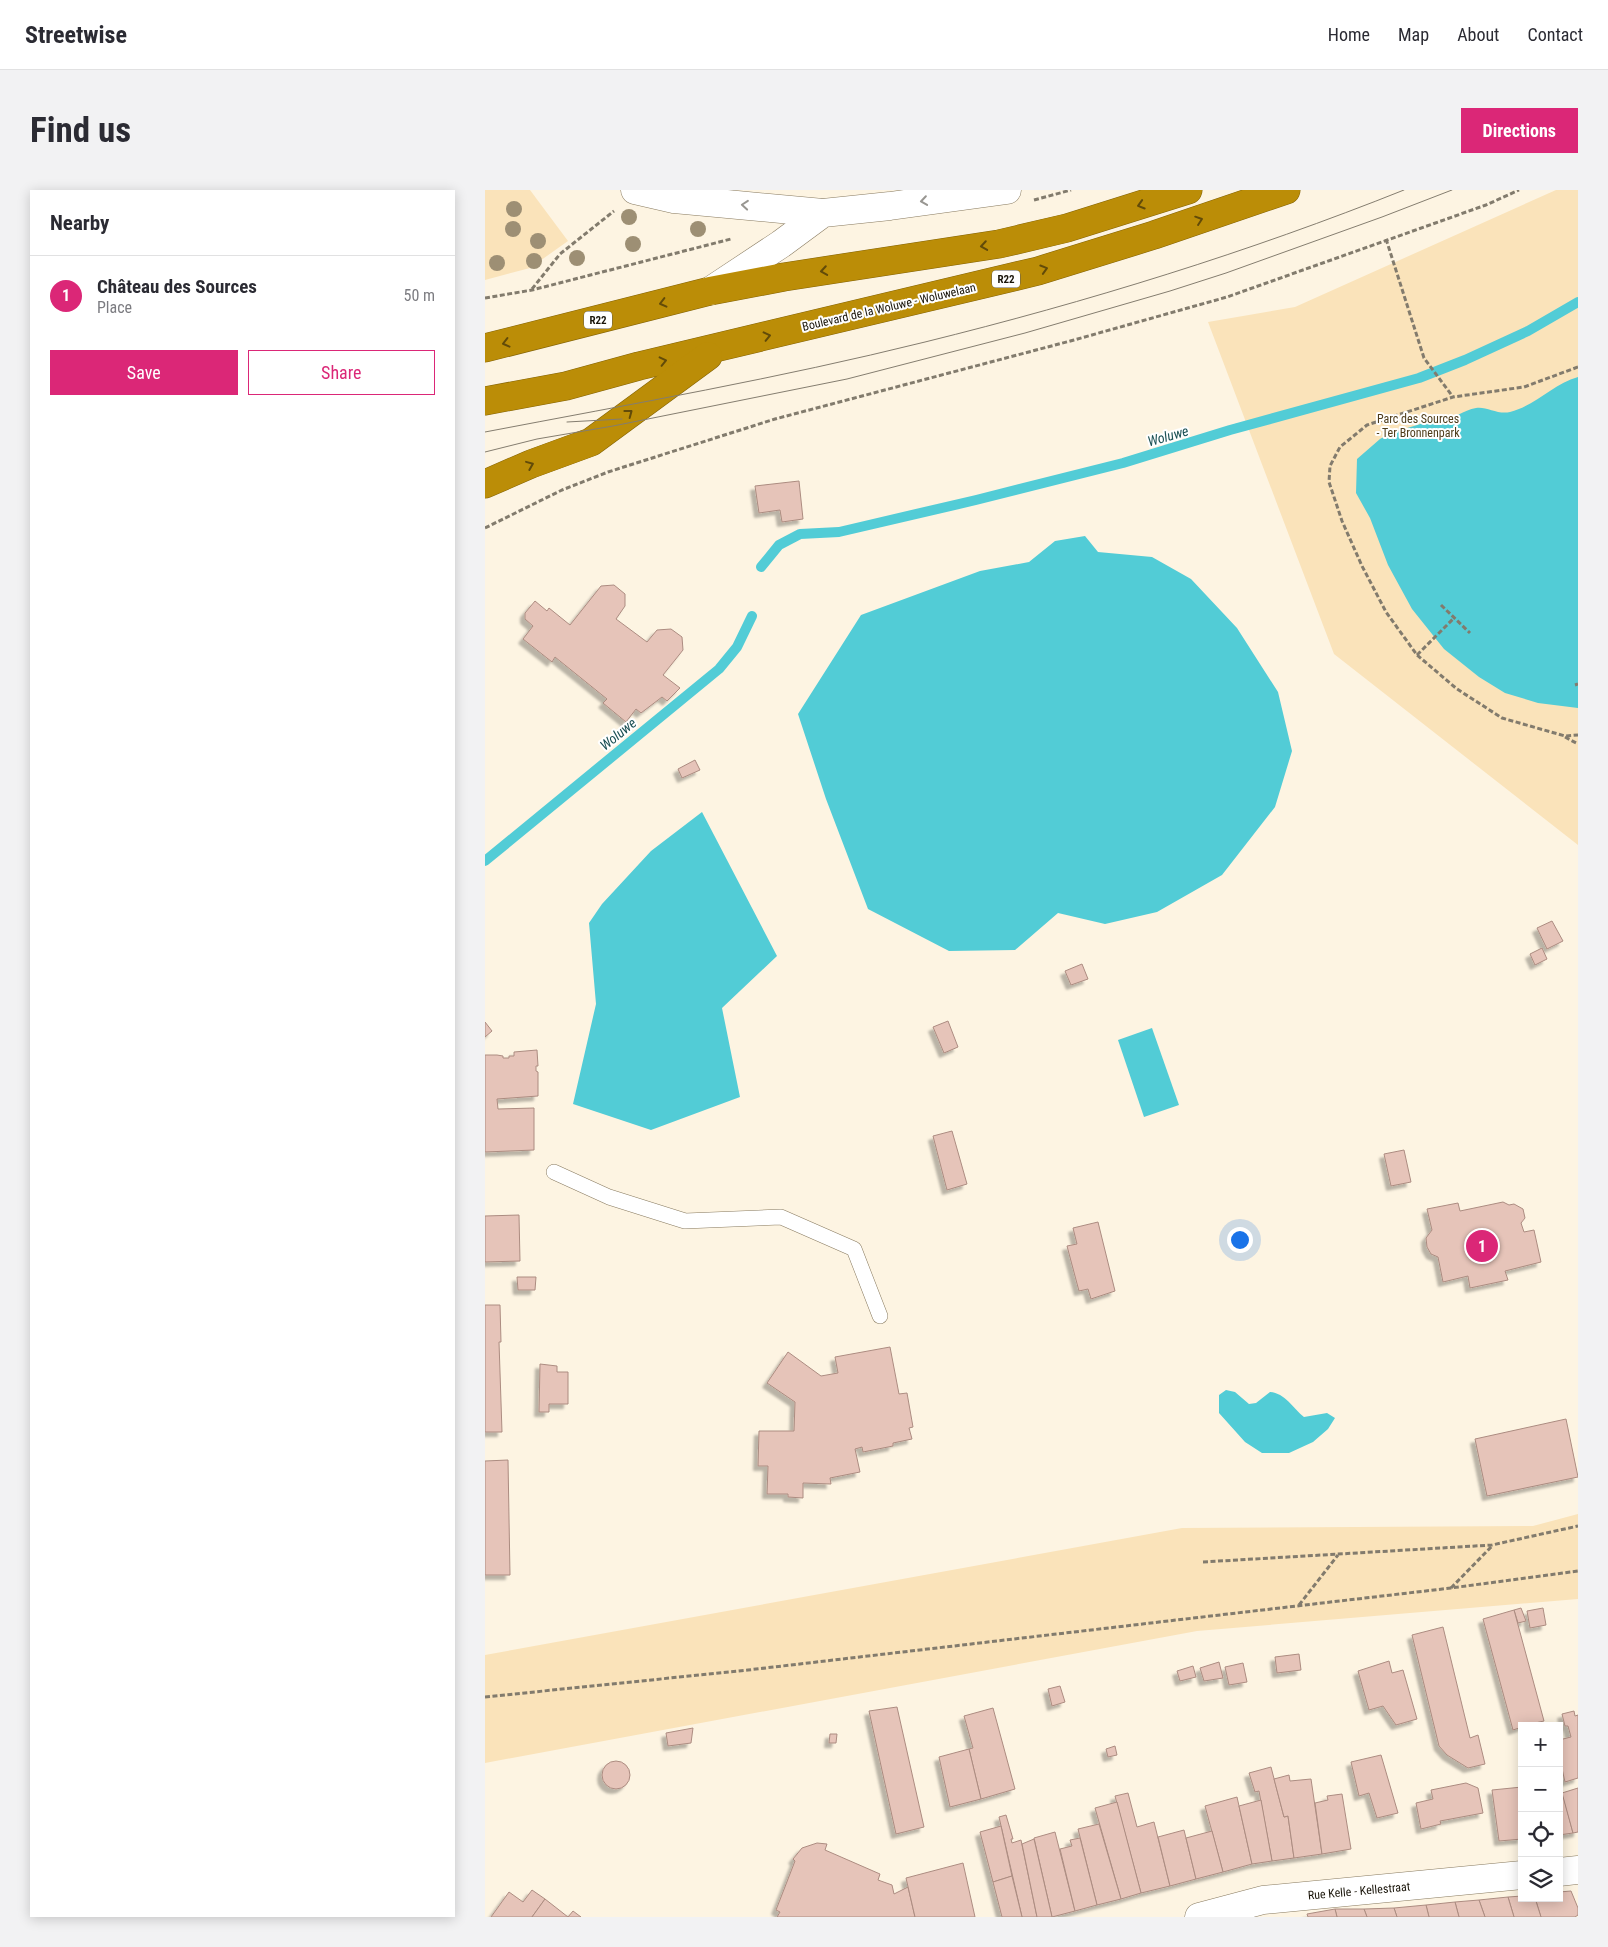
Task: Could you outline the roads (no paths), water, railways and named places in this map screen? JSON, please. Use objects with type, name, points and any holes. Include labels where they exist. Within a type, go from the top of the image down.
[{"type":"highway","name":"R22","points":[[485,348],[710,291],[784,277],[999,244],[1067,228],[1188,190]]},
{"type":"highway","name":"Boulevard de la Woluwe - Woluwelaan","points":[[485,401],[565,386],[1038,271],[1154,235],[1287,190]]},
{"type":"highway","name":"R22","points":[[485,484],[531,464],[591,442],[719,348]]},
{"type":"street","points":[[635,190],[674,199],[823,213],[1007,190]]},
{"type":"street","points":[[710,291],[781,244],[823,213]]},
{"type":"street","points":[[1563,1872],[1578,1870]]},
{"type":"street","name":"Rue Kelle - Kellestraat","points":[[1199,1917],[1263,1900],[1518,1875]]},
{"type":"lane","points":[[554,1172],[609,1198],[685,1221],[781,1217],[791,1221],[854,1249],[880,1316]]},
{"type":"water","points":[[1578,377],[1578,708],[1538,703],[1505,693],[1479,677],[1444,649],[1412,609],[1388,565],[1370,518],[1356,493],[1357,459],[1380,439],[1391,433],[1427,422],[1441,425],[1462,413],[1476,408],[1510,412],[1528,405],[1560,385]]},
{"type":"water","points":[[1085,536],[1098,552],[1152,557],[1191,579],[1237,628],[1278,692],[1292,751],[1275,807],[1222,875],[1157,912],[1105,924],[1058,913],[1015,950],[949,951],[868,909],[826,799],[798,714],[861,615],[980,571],[1029,562],[1055,541]]},
{"type":"water","points":[[702,812],[777,956],[722,1008],[740,1097],[651,1130],[573,1104],[596,1004],[589,923],[602,904],[651,851]]},
{"type":"water","points":[[1152,1028],[1179,1105],[1144,1117],[1118,1040]]},
{"type":"water","points":[[1226,1390],[1235,1392],[1249,1404],[1256,1403],[1270,1392],[1275,1393],[1284,1398],[1304,1417],[1327,1413],[1335,1418],[1328,1429],[1313,1442],[1289,1453],[1262,1453],[1245,1442],[1219,1413],[1219,1395]]},
{"type":"waterway","name":"Woluwe","points":[[761,567],[779,545],[800,534],[839,532],[1123,463],[1230,430],[1419,378],[1465,360],[1528,331],[1578,302]]},
{"type":"waterway","name":"Woluwe","points":[[485,861],[719,669],[737,647],[752,616]]},
{"type":"tram line","points":[[485,432],[761,379],[986,327],[1107,293],[1227,255],[1346,213],[1404,190]]},
{"type":"tram line","points":[[485,452],[537,439],[613,426],[847,379],[1025,333],[1226,273],[1452,190]]},
{"type":"tram line","points":[[567,422],[622,419]]},
{"type":"place","name":"Château des Sources","points":[[1482,1246]]},
{"type":"park label","name":"Parc des Sources - Ter Bronnenpark","points":[[1418,426]]}]
